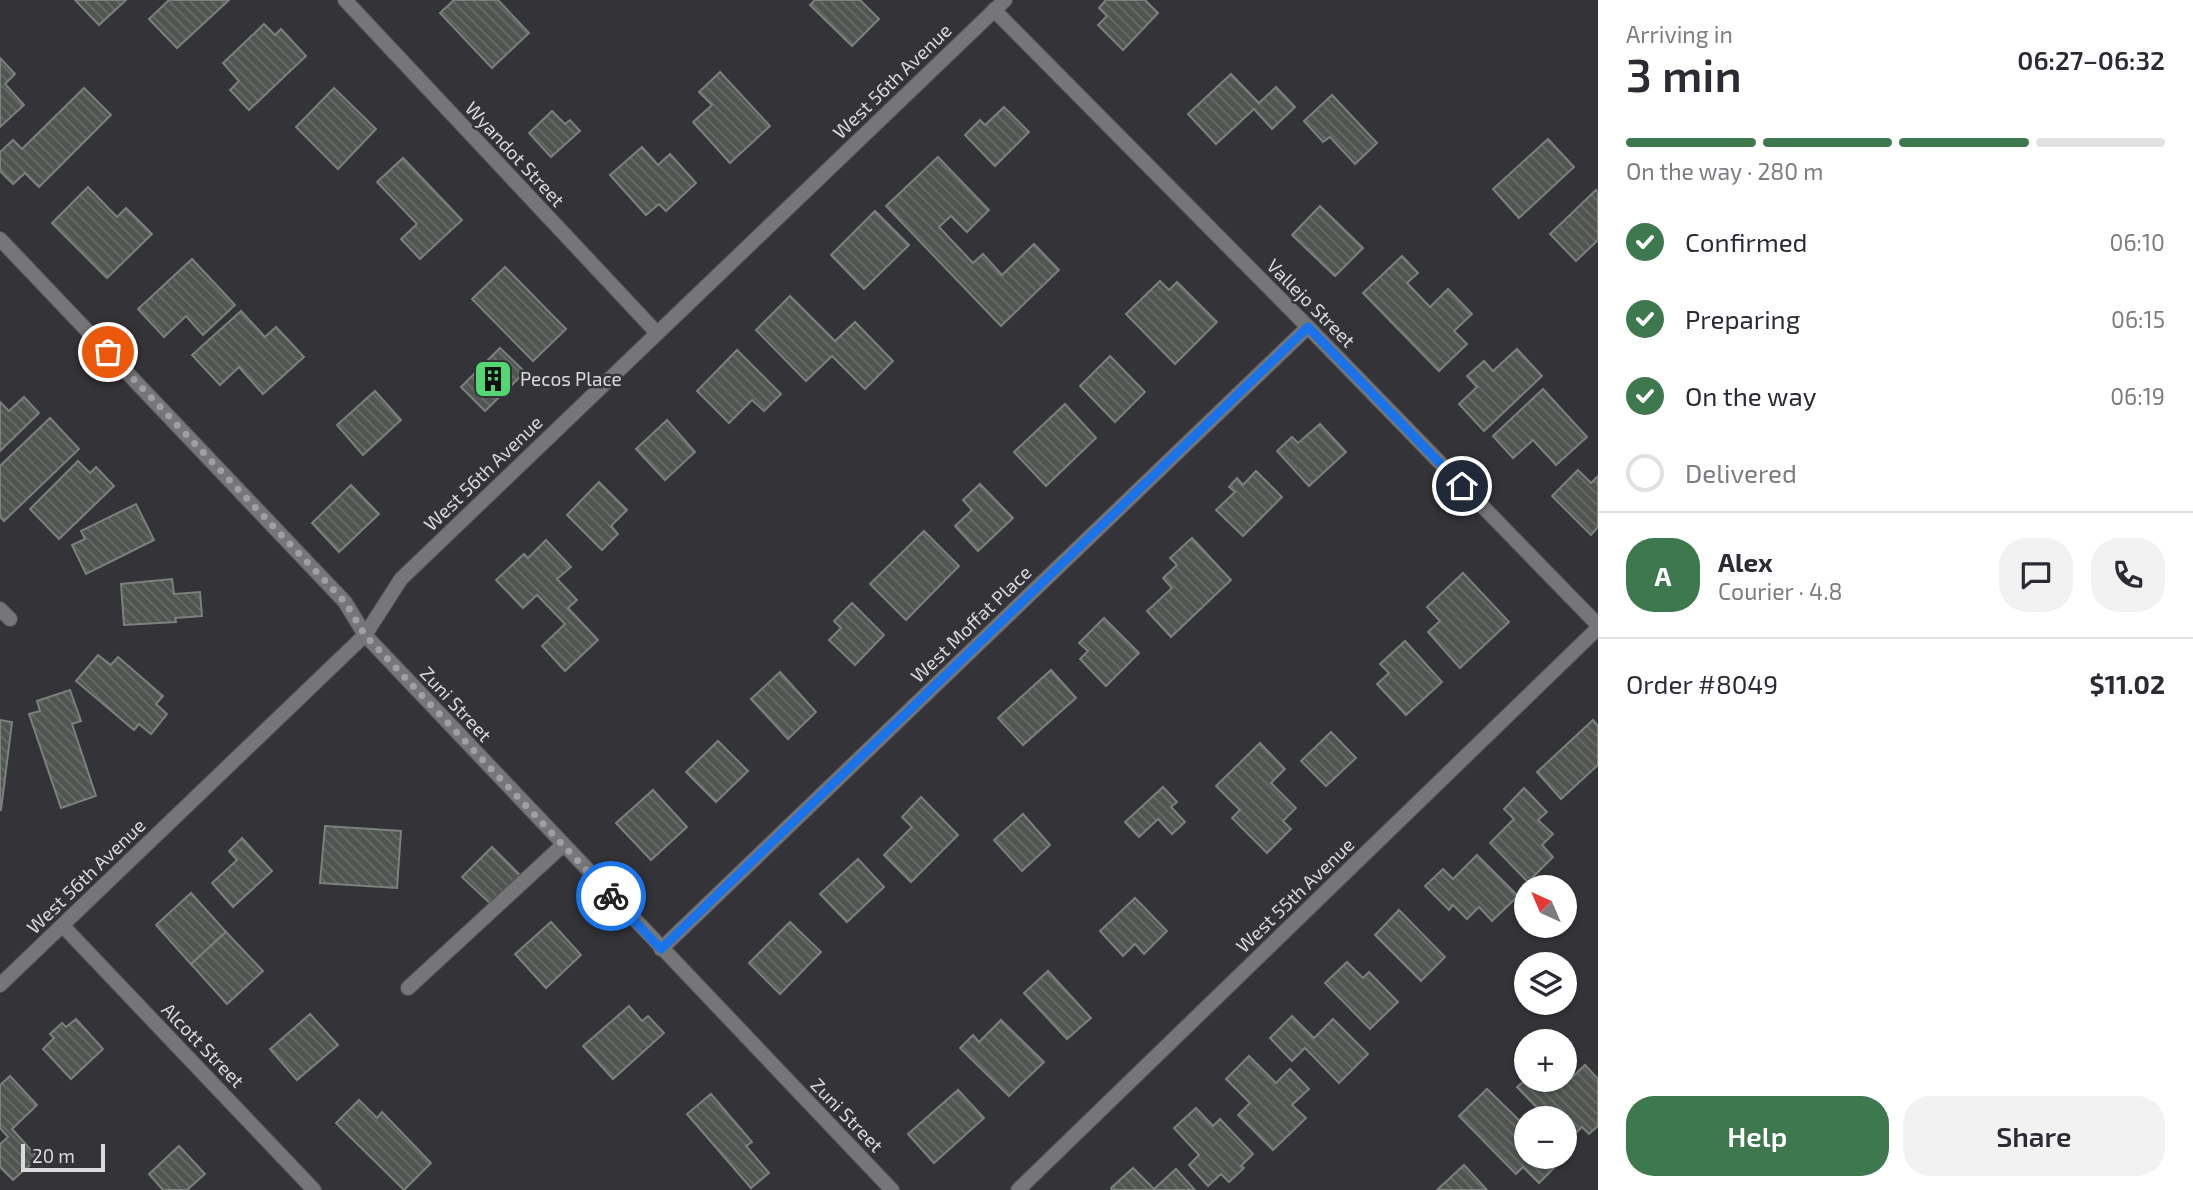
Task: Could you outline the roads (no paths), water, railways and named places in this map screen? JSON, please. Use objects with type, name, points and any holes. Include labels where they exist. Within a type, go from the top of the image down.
[{"type":"street","name":"Wyandot Street","points":[[353,3],[657,333]]},
{"type":"street","name":"West 56th Avenue","points":[[0,985],[365,635],[401,579],[995,3]]},
{"type":"street","name":"Vallejo Street","points":[[995,3],[1598,626]]},
{"type":"street","name":"Zuni Street","points":[[0,239],[345,602],[365,635],[892,1190]]},
{"type":"street","name":"West Moffat Place","points":[[661,949],[1308,327]]},
{"type":"street","name":"West 55th Avenue","points":[[1018,1190],[1598,626]]},
{"type":"street","points":[[408,988],[562,845]]},
{"type":"street","name":"Alcott Street","points":[[63,926],[314,1190]]},
{"type":"place","name":"Pecos Place","points":[[493,379]]}]
